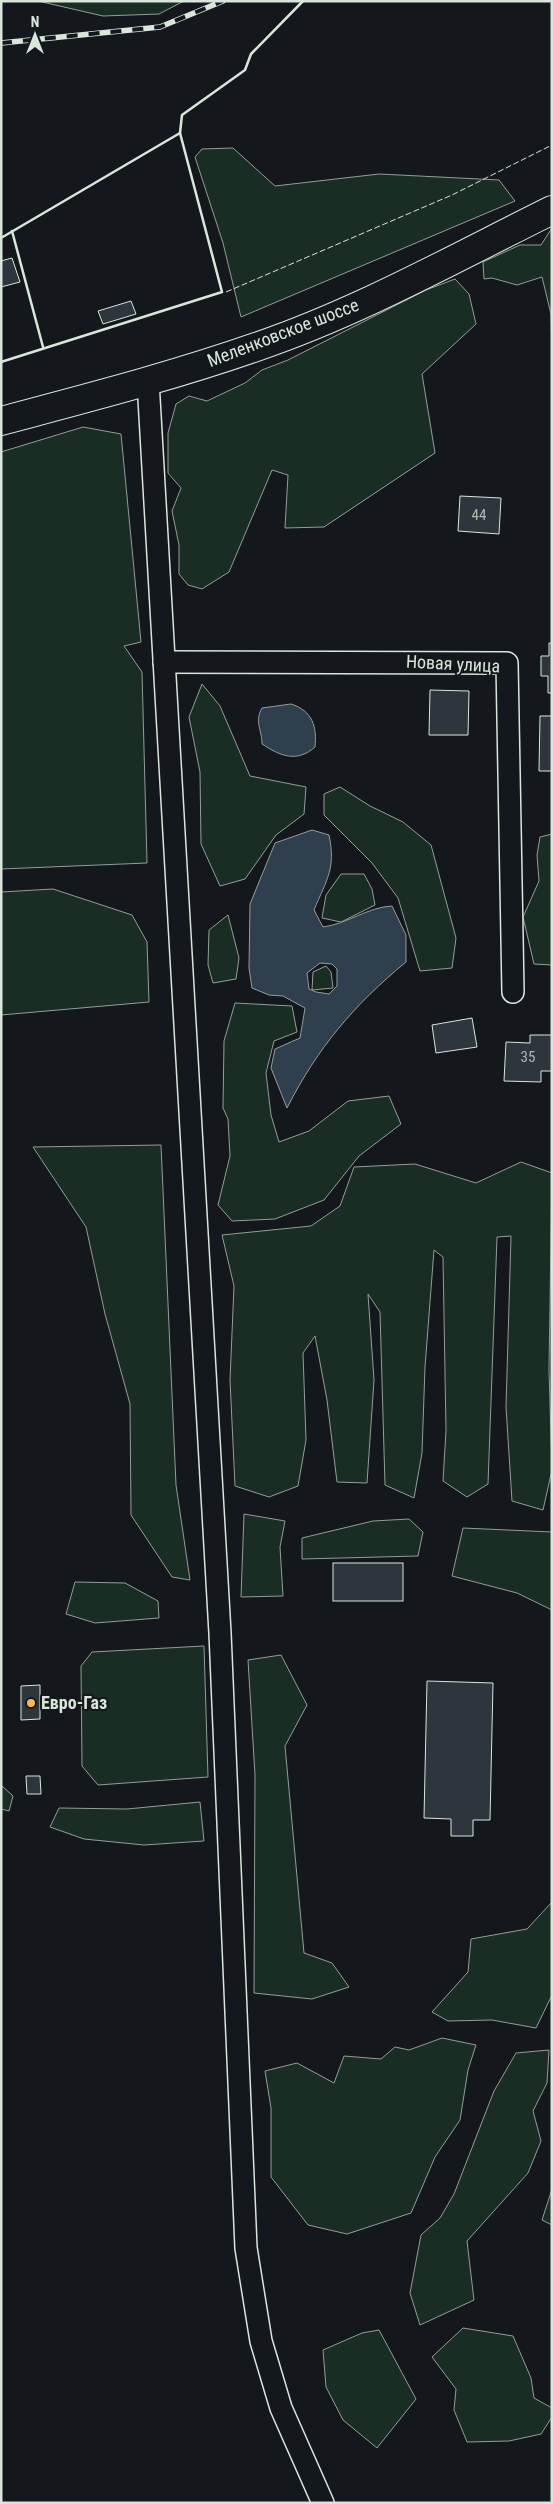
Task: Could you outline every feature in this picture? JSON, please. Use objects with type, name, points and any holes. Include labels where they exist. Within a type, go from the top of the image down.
[{"type":"main road","name":"Меленковское шоссе","points":[[1,421],[148,381],[258,347],[374,299],[552,210]]},
{"type":"street","points":[[148,381],[220,1633],[246,2248],[261,2341],[281,2408],[323,2503]]},
{"type":"street","name":"Новая улица","points":[[164,662],[508,663],[513,992]]},
{"type":"green space","points":[[38,1],[184,1],[159,14],[103,16]]},
{"type":"green space","points":[[233,148],[275,186],[379,174],[499,180],[515,201],[241,317],[223,243],[195,157],[202,149]]},
{"type":"green space","points":[[552,228],[552,356],[551,314],[542,277],[517,285],[492,278],[484,279],[483,262],[520,245],[541,245]]},
{"type":"green space","points":[[455,279],[469,294],[476,324],[422,374],[435,453],[324,527],[285,528],[288,475],[272,470],[229,572],[202,589],[188,585],[179,574],[179,545],[172,511],[181,488],[168,473],[168,433],[176,404],[189,396],[207,401],[245,383],[262,370],[288,360],[426,290]]},
{"type":"green space","points":[[83,427],[121,434],[141,642],[124,646],[142,672],[147,863],[1,869],[1,452]]},
{"type":"green space","points":[[202,684],[220,706],[250,776],[306,787],[304,814],[276,835],[245,879],[220,886],[201,844],[200,772],[189,717]]},
{"type":"green space","points":[[340,787],[370,806],[403,822],[431,845],[456,938],[452,968],[420,971],[398,898],[372,863],[324,815],[324,794]]},
{"type":"green space","points":[[552,834],[552,965],[534,964],[523,917],[539,881],[537,855],[540,837]]},
{"type":"green space","points":[[341,874],[364,874],[372,889],[375,905],[341,922],[322,918],[326,895]]},
{"type":"green space","points":[[53,889],[132,915],[147,942],[149,1002],[1,1015],[1,892]]},
{"type":"green space","points":[[228,915],[239,958],[236,979],[213,983],[208,965],[209,930]]},
{"type":"green space","points":[[326,966],[331,972],[333,988],[312,990],[313,972]]},
{"type":"green space","points":[[235,1003],[292,1006],[297,1032],[274,1041],[266,1073],[271,1115],[279,1142],[309,1131],[348,1101],[389,1096],[401,1124],[359,1156],[324,1200],[275,1219],[232,1221],[218,1205],[230,1156],[228,1119],[223,1108],[224,1041]]},
{"type":"green space","points":[[161,1145],[176,1485],[190,1580],[172,1577],[131,1515],[130,1404],[105,1314],[86,1227],[33,1147]]},
{"type":"green space","points":[[521,1162],[552,1173],[549,1370],[552,1470],[543,1510],[512,1501],[506,1407],[511,1236],[497,1237],[488,1484],[467,1497],[443,1481],[446,1431],[443,1257],[434,1250],[425,1367],[422,1453],[414,1498],[385,1485],[380,1312],[368,1294],[374,1380],[367,1483],[337,1482],[327,1400],[315,1336],[303,1353],[306,1440],[298,1486],[269,1497],[235,1486],[230,1380],[234,1286],[222,1235],[311,1226],[340,1206],[354,1167],[415,1164],[476,1183]]},
{"type":"green space","points":[[244,1514],[285,1521],[280,1547],[283,1596],[241,1597]]},
{"type":"green space","points":[[409,1519],[423,1532],[418,1556],[302,1559],[302,1538],[373,1521]]},
{"type":"green space","points":[[463,1528],[552,1532],[552,1610],[517,1593],[452,1576]]},
{"type":"green space","points":[[75,1582],[125,1583],[158,1601],[159,1618],[95,1623],[66,1614]]},
{"type":"green space","points":[[204,1646],[208,1777],[98,1785],[82,1766],[81,1666],[92,1652]]},
{"type":"green space","points":[[281,1655],[307,1705],[285,1746],[304,1953],[332,1963],[349,1987],[312,1999],[254,1993],[255,1775],[248,1660]]},
{"type":"green space","points":[[1,1785],[13,1796],[9,1811],[1,1809]]},
{"type":"green space","points":[[200,1802],[204,1841],[144,1845],[84,1839],[50,1827],[59,1808],[127,1809]]},
{"type":"green space","points":[[552,1902],[552,1995],[536,2028],[492,2020],[448,2021],[432,2012],[468,1972],[471,1939],[527,1929]]},
{"type":"green space","points":[[442,2038],[476,2045],[468,2070],[460,2120],[435,2157],[411,2213],[347,2234],[308,2225],[271,2177],[271,2108],[265,2071],[297,2063],[334,2083],[344,2056],[381,2059],[395,2047],[409,2050]]},
{"type":"green space","points":[[549,2050],[547,2083],[533,2111],[541,2141],[528,2173],[467,2241],[474,2300],[420,2325],[410,2293],[421,2235],[440,2218],[454,2194],[494,2091],[516,2053]]},
{"type":"green space","points":[[552,2189],[552,2225],[542,2220]]},
{"type":"green space","points":[[463,2328],[513,2336],[531,2378],[534,2398],[552,2408],[552,2417],[541,2434],[509,2441],[467,2442],[454,2410],[456,2389],[432,2357]]},
{"type":"green space","points":[[379,2330],[416,2399],[377,2448],[343,2420],[326,2387],[323,2350],[362,2333]]},
{"type":"water","points":[[291,704],[309,715],[314,726],[315,747],[302,755],[288,756],[275,752],[262,744],[258,722],[262,708]]},
{"type":"water","points":[[312,830],[329,835],[331,865],[314,910],[323,927],[341,923],[374,909],[392,906],[406,935],[406,962],[370,994],[339,1028],[311,1066],[287,1108],[271,1068],[275,1049],[300,1038],[305,1008],[283,996],[269,995],[252,988],[249,968],[250,904],[275,843]],"holes":[[[320,963],[332,964],[337,969],[337,986],[329,994],[309,989],[307,973]]]},
{"type":"building","points":[[12,258],[20,282],[1,287],[1,261]]},
{"type":"building","points":[[131,301],[136,314],[103,324],[98,311]]},
{"type":"building","points":[[460,496],[501,498],[499,534],[458,531]]},
{"type":"building","points":[[549,643],[552,643],[552,693],[548,693],[548,676],[541,676],[541,656],[549,656]]},
{"type":"building","points":[[430,690],[469,691],[468,735],[429,735]]},
{"type":"building","points":[[540,716],[552,716],[552,771],[539,771]]},
{"type":"building","points":[[472,1018],[477,1047],[436,1053],[432,1025]]},
{"type":"building","points":[[530,1035],[552,1035],[552,1071],[541,1071],[541,1082],[504,1081],[506,1042],[530,1043]]},
{"type":"building","points":[[333,1563],[403,1563],[403,1601],[333,1601]]},
{"type":"building","points":[[427,1681],[493,1683],[490,1820],[473,1820],[473,1836],[451,1836],[451,1819],[424,1818]]},
{"type":"building","points":[[40,1685],[40,1719],[21,1720],[21,1686]]},
{"type":"building","points":[[26,1776],[40,1776],[41,1794],[27,1794]]},
{"type":"railway","points":[[1,43],[160,27],[223,1]]},
{"type":"fence","points":[[226,292],[452,195],[552,145]]},
{"type":"wall","points":[[180,133],[182,115],[245,70],[251,54],[303,1]]},
{"type":"wall","points":[[1,238],[180,133],[222,292],[1,362]]},
{"type":"wall","points":[[12,231],[43,347]]},
{"type":"place","name":"Евро-Газ","points":[[31,1703]]}]
